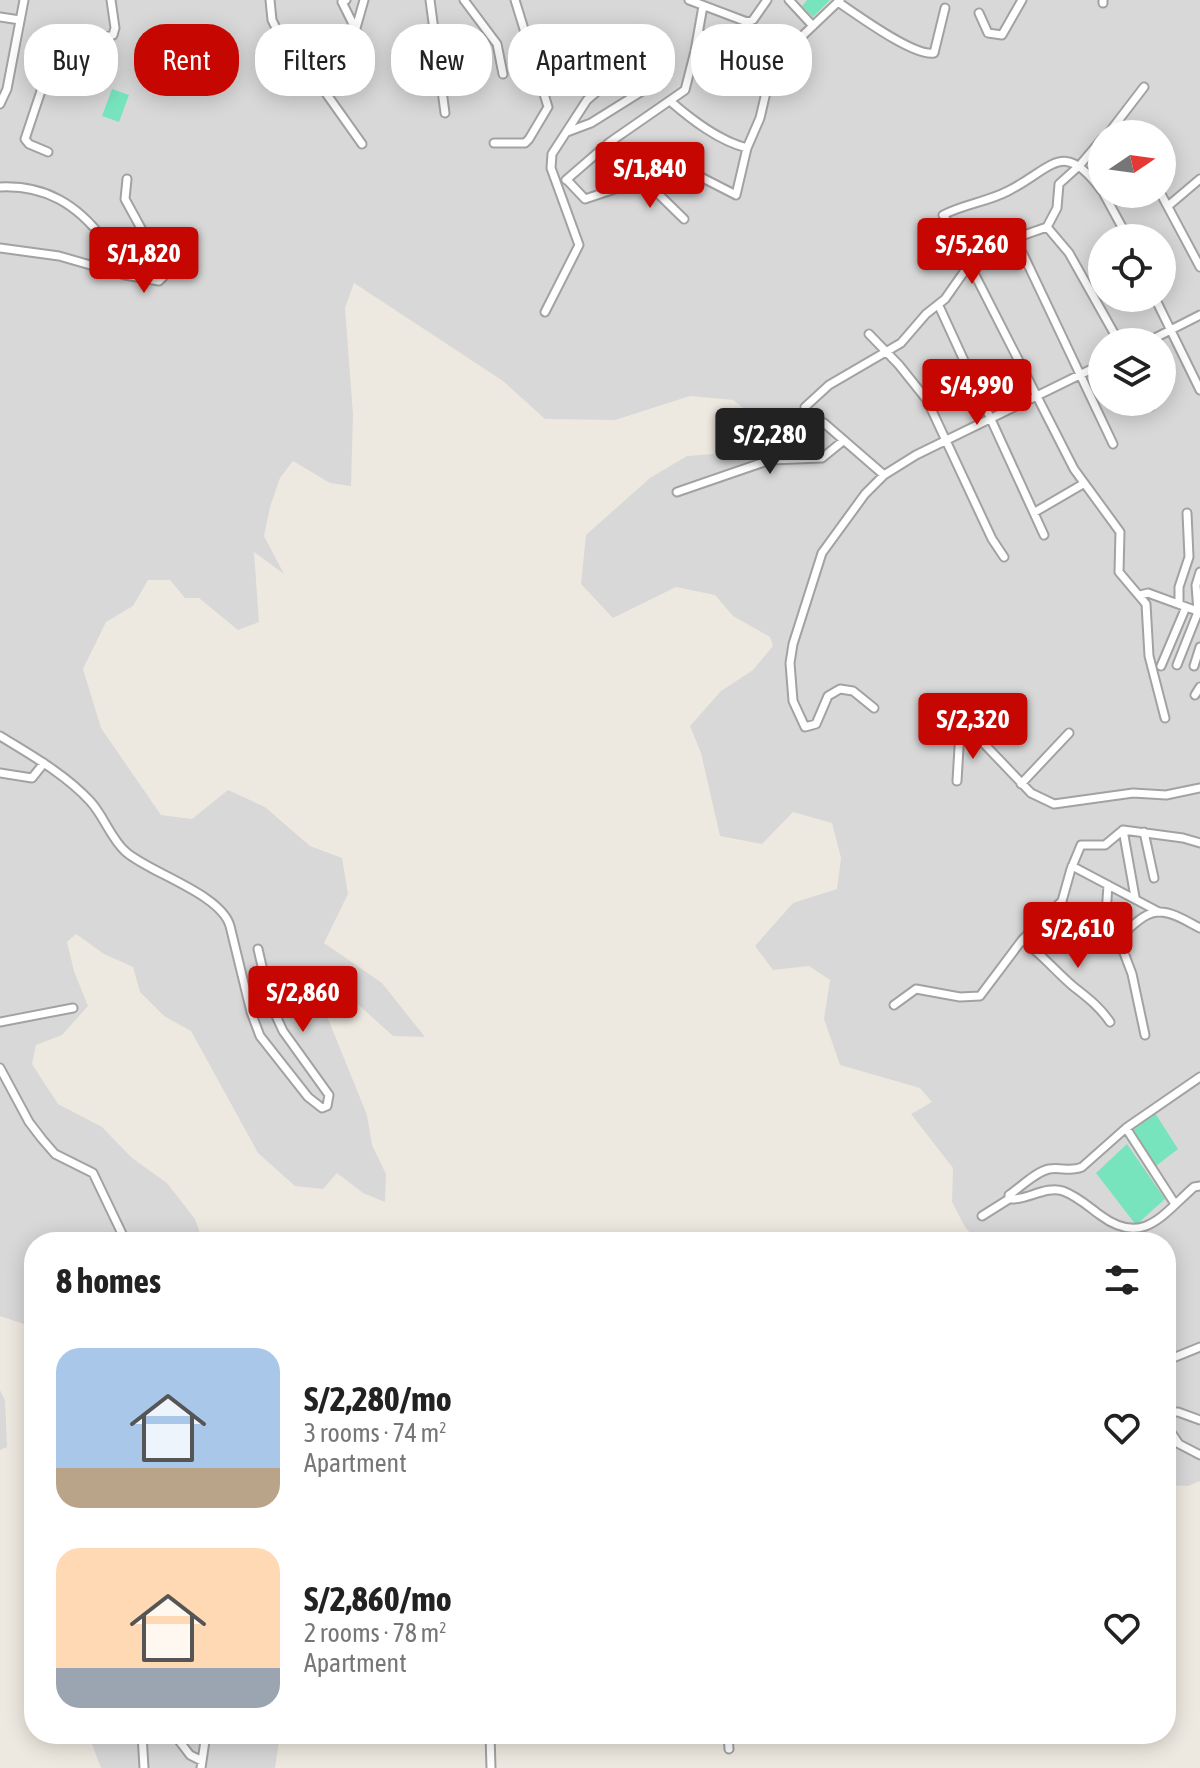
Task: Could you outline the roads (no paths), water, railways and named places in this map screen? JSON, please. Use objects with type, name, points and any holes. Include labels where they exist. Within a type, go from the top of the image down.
[{"type":"street","points":[[0,104],[7,89],[24,0]]},
{"type":"street","points":[[48,152],[25,139],[46,76],[66,38],[105,38],[113,35],[111,0]]},
{"type":"street","points":[[270,0],[276,28],[362,144]]},
{"type":"street","points":[[343,1],[358,32],[364,0]]},
{"type":"street","points":[[430,0],[445,113]]},
{"type":"street","points":[[464,0],[497,44],[503,74]]},
{"type":"street","points":[[494,143],[525,143],[548,107],[515,0]]},
{"type":"street","points":[[689,0],[750,22],[767,0]]},
{"type":"street","points":[[789,0],[813,26],[839,1],[880,29],[927,54],[934,53],[945,8]]},
{"type":"street","points":[[979,13],[988,33],[1002,35],[1022,0]]},
{"type":"street","points":[[700,24],[703,6]]},
{"type":"street","points":[[0,17],[20,20]]},
{"type":"street","points":[[556,182],[567,180],[610,142],[685,90],[691,69]]},
{"type":"street","points":[[1124,120],[1144,87]]},
{"type":"street","points":[[545,312],[579,245],[550,162],[565,132],[592,96]]},
{"type":"street","points":[[565,132],[591,123],[634,96]]},
{"type":"street","points":[[567,180],[585,199],[624,186],[659,168],[671,169],[693,173],[736,195],[747,148],[765,96]]},
{"type":"street","points":[[670,101],[689,118],[730,142],[747,148]]},
{"type":"street","points":[[805,407],[829,385],[901,343],[926,314],[939,306],[971,262],[995,245],[1047,227],[1057,208],[1059,184],[1088,156]]},
{"type":"street","points":[[1088,175],[1080,165],[1063,161],[1053,163],[1008,191],[965,204],[943,215],[968,249],[971,262],[1035,397],[1083,484],[1120,532],[1119,572],[1146,604],[1149,656],[1165,718]]},
{"type":"street","points":[[641,177],[684,219]]},
{"type":"street","points":[[0,248],[59,256],[125,275],[156,282],[161,280],[161,265],[125,199],[127,179]]},
{"type":"street","points":[[1176,199],[1200,179]]},
{"type":"street","points":[[0,187],[24,186],[50,194],[65,203],[99,235],[109,248],[113,262],[125,275]]},
{"type":"street","points":[[1169,208],[1197,253],[1200,267]]},
{"type":"street","points":[[1047,227],[1069,253],[1111,328]]},
{"type":"street","points":[[1023,254],[1113,444]]},
{"type":"street","points":[[939,306],[1044,535]]},
{"type":"street","points":[[1175,328],[1200,315]]},
{"type":"street","points":[[869,334],[920,389],[992,539],[1004,557]]},
{"type":"street","points":[[1176,344],[1200,390]]},
{"type":"street","points":[[874,708],[853,691],[835,690],[816,724],[805,727],[793,701],[790,663],[810,584],[822,553],[865,494],[884,475],[945,439],[1088,371]]},
{"type":"street","points":[[824,423],[884,475]]},
{"type":"street","points":[[677,492],[770,460],[822,458],[843,441]]},
{"type":"street","points":[[1035,512],[1083,484]]},
{"type":"street","points":[[1161,666],[1182,605],[1181,577],[1189,557],[1187,513]]},
{"type":"street","points":[[1177,665],[1199,612],[1196,585],[1200,572]]},
{"type":"street","points":[[1140,595],[1148,593],[1199,612]]},
{"type":"street","points":[[1194,666],[1200,647]]},
{"type":"street","points":[[1195,695],[1200,687]]},
{"type":"street","points":[[957,781],[960,731],[968,727],[1021,784],[1040,798],[1061,805],[1115,795],[1166,795],[1200,788]]},
{"type":"street","points":[[1021,784],[1069,733]]},
{"type":"street","points":[[0,736],[44,763],[90,801],[126,852],[171,876],[225,915],[260,1036],[308,1097],[322,1108],[330,1101],[329,1095],[283,1031],[271,1005],[258,949]]},
{"type":"street","points":[[0,773],[32,778],[44,763]]},
{"type":"street","points":[[1123,830],[1135,897]]},
{"type":"street","points":[[894,1005],[916,989],[960,997],[980,996],[1022,940],[1062,901],[1081,845],[1105,845],[1123,830],[1200,843]]},
{"type":"street","points":[[1144,832],[1154,878]]},
{"type":"street","points":[[1072,866],[1159,912],[1172,914],[1200,928]]},
{"type":"street","points":[[1104,943],[1108,885]]},
{"type":"street","points":[[1034,928],[1049,936],[1104,943],[1118,937],[1128,926],[1159,912]]},
{"type":"street","points":[[1118,937],[1132,974],[1145,1035]]},
{"type":"street","points":[[1022,940],[1041,953],[1075,988],[1092,999],[1110,1022]]},
{"type":"street","points":[[0,1022],[73,1008]]},
{"type":"street","points":[[0,1068],[29,1122],[55,1154],[93,1173],[121,1232]]},
{"type":"street","points":[[1009,1199],[1009,1195],[1042,1172],[1050,1169],[1075,1171],[1082,1167],[1126,1128],[1200,1077]]},
{"type":"street","points":[[1126,1128],[1175,1204]]},
{"type":"street","points":[[982,1216],[1009,1199],[1056,1189],[1075,1197],[1113,1225],[1139,1229],[1151,1226],[1194,1187],[1200,1186]]},
{"type":"street","points":[[1176,1357],[1200,1347]]},
{"type":"street","points":[[1176,1412],[1200,1420]]},
{"type":"street","points":[[1176,1440],[1200,1455]]},
{"type":"street","points":[[143,1744],[144,1768]]},
{"type":"street","points":[[182,1744],[201,1764],[204,1744]]},
{"type":"street","points":[[490,1744],[491,1768]]},
{"type":"street","points":[[729,1744],[729,1749]]}]
